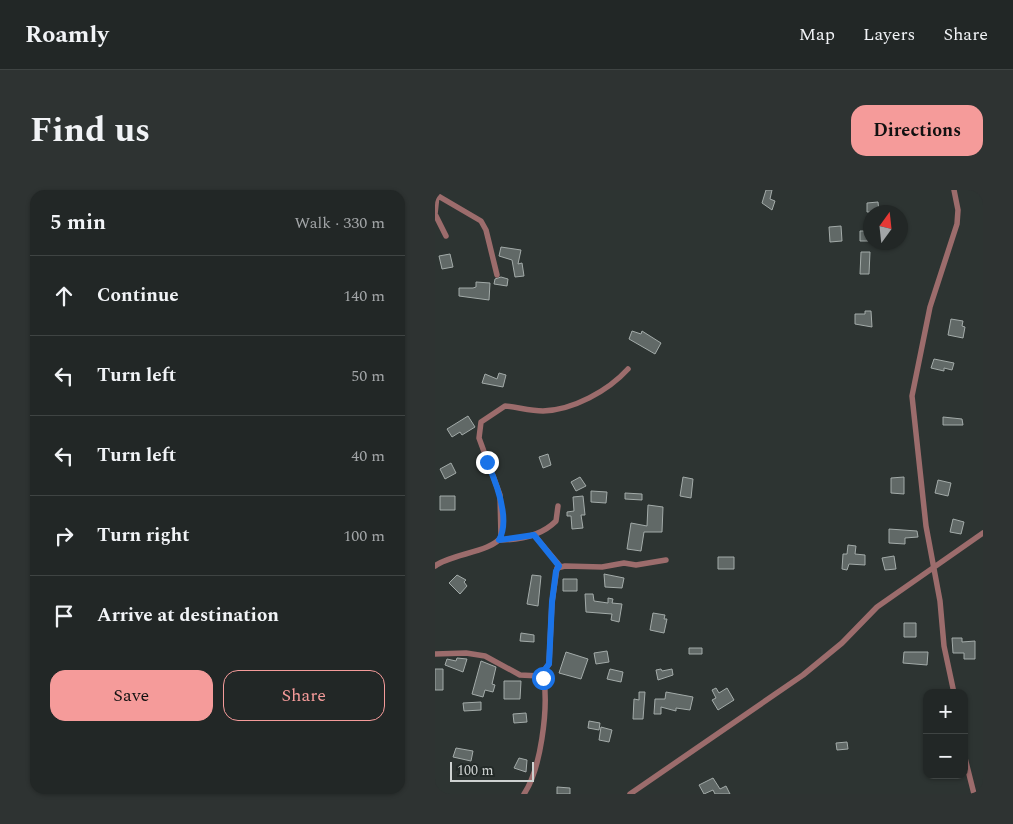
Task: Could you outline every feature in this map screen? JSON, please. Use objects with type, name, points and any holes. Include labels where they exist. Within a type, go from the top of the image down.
[{"type":"street","points":[[953,689],[932,568],[914,422],[912,388],[930,307],[957,224],[958,210],[954,190]]},
{"type":"street","points":[[445,236],[435,214],[436,194],[481,222],[486,230],[497,275]]},
{"type":"street","points":[[499,540],[502,530],[501,500],[479,438],[481,422],[505,406],[543,411],[571,404],[602,391],[628,369]]},
{"type":"street","points":[[435,566],[446,559],[499,540],[534,535],[549,527],[555,521],[558,506]]},
{"type":"street","points":[[630,794],[803,675],[842,643],[877,607],[983,532]]},
{"type":"street","points":[[534,535],[559,566],[595,567],[624,563],[636,565],[666,560]]},
{"type":"street","points":[[540,676],[549,664],[552,602],[556,571],[559,566]]},
{"type":"street","points":[[435,654],[466,653],[485,656],[520,675],[540,676]]},
{"type":"street","points":[[524,794],[532,778],[539,747],[545,685],[540,676]]},
{"type":"street","points":[[968,770],[974,794]]},
{"type":"building","points":[[766,190],[772,190],[770,199],[775,201],[772,210],[762,203]]},
{"type":"building","points":[[878,202],[878,205],[867,205],[867,203]]},
{"type":"building","points":[[841,226],[842,241],[830,242],[829,227]]},
{"type":"building","points":[[860,231],[863,231],[863,241],[860,241]]},
{"type":"building","points":[[501,247],[521,250],[518,264],[522,263],[524,276],[515,277],[512,260],[499,256]]},
{"type":"building","points":[[861,252],[870,252],[869,274],[860,274]]},
{"type":"building","points":[[450,254],[453,267],[442,269],[439,256]]},
{"type":"building","points":[[501,277],[508,279],[507,286],[494,284],[495,279]]},
{"type":"building","points":[[476,282],[490,283],[489,300],[459,296],[459,288],[476,287]]},
{"type":"building","points":[[865,311],[871,311],[872,327],[855,324],[855,314],[865,314]]},
{"type":"building","points":[[951,319],[963,321],[962,326],[965,327],[963,338],[948,335]]},
{"type":"building","points":[[632,331],[641,334],[642,331],[661,343],[655,354],[629,339]]},
{"type":"building","points":[[934,359],[954,363],[952,370],[944,368],[944,371],[931,368]]},
{"type":"building","points":[[499,373],[506,375],[503,387],[482,383],[485,374],[497,379]]},
{"type":"building","points":[[468,416],[475,427],[462,435],[460,432],[452,437],[447,429]]},
{"type":"building","points":[[943,417],[962,419],[963,425],[943,425]]},
{"type":"building","points":[[548,454],[551,465],[543,468],[539,457]]},
{"type":"building","points":[[451,463],[456,473],[445,479],[440,469]]},
{"type":"building","points":[[580,477],[586,486],[576,491],[571,482]]},
{"type":"building","points":[[683,477],[693,479],[691,498],[680,496]]},
{"type":"building","points":[[904,477],[904,494],[891,493],[891,478]]},
{"type":"building","points":[[938,480],[951,483],[948,496],[935,493]]},
{"type":"building","points":[[591,491],[607,492],[606,503],[591,502]]},
{"type":"building","points":[[625,493],[642,494],[642,500],[625,499]]},
{"type":"building","points":[[440,496],[455,496],[455,510],[440,510]]},
{"type":"building","points":[[583,496],[585,515],[581,515],[583,528],[572,529],[571,516],[567,516],[567,512],[574,511],[573,497]]},
{"type":"building","points":[[648,505],[663,507],[662,532],[644,532],[641,551],[627,549],[631,523],[647,526]]},
{"type":"building","points":[[953,519],[964,522],[961,534],[950,532]]},
{"type":"building","points":[[889,529],[917,531],[918,537],[905,538],[905,544],[889,543]]},
{"type":"building","points":[[848,545],[856,546],[855,554],[865,555],[865,565],[849,564],[847,570],[842,569],[843,554],[847,554]]},
{"type":"building","points":[[894,556],[896,569],[885,570],[882,558]]},
{"type":"building","points":[[718,557],[734,557],[734,569],[718,569]]},
{"type":"building","points":[[604,574],[624,578],[622,588],[605,587]]},
{"type":"building","points":[[457,575],[466,580],[464,582],[467,586],[460,594],[449,583]]},
{"type":"building","points":[[532,575],[541,576],[538,606],[527,604]]},
{"type":"building","points":[[563,579],[577,579],[577,591],[563,591]]},
{"type":"building","points":[[585,594],[593,594],[594,601],[608,603],[608,598],[613,599],[612,603],[622,604],[619,622],[611,620],[612,614],[586,612]]},
{"type":"building","points":[[653,613],[665,615],[664,619],[667,619],[664,633],[650,630]]},
{"type":"building","points":[[904,623],[916,623],[916,637],[904,637]]},
{"type":"building","points":[[521,633],[534,635],[534,642],[520,641]]},
{"type":"building","points":[[952,638],[962,638],[962,642],[975,641],[975,659],[964,659],[964,653],[953,653]]},
{"type":"building","points":[[689,648],[702,648],[702,654],[689,654]]},
{"type":"building","points":[[607,651],[609,662],[596,664],[594,653]]},
{"type":"building","points":[[566,652],[588,659],[581,679],[559,673]]},
{"type":"building","points":[[904,652],[928,652],[927,665],[903,663]]},
{"type":"building","points":[[457,658],[467,659],[463,672],[445,665],[447,659],[456,661]]},
{"type":"building","points":[[481,661],[496,667],[492,684],[495,685],[493,692],[485,690],[483,697],[472,694]]},
{"type":"building","points":[[435,669],[443,669],[443,690],[435,690]]},
{"type":"building","points":[[610,669],[623,672],[621,682],[607,679]]},
{"type":"building","points":[[661,669],[662,671],[672,669],[673,675],[658,680],[656,670]]},
{"type":"building","points":[[504,681],[521,681],[520,699],[504,699]]},
{"type":"building","points":[[716,688],[719,693],[727,688],[734,700],[718,710],[712,700],[716,698],[712,690]]},
{"type":"building","points":[[639,692],[645,692],[643,719],[633,719],[634,699],[639,700]]},
{"type":"building","points":[[666,692],[693,697],[690,710],[676,708],[676,711],[661,707],[661,714],[654,714],[655,699],[665,699]]},
{"type":"building","points":[[481,702],[481,710],[464,711],[463,703]]},
{"type":"building","points":[[526,713],[527,722],[514,723],[513,714]]},
{"type":"building","points":[[589,721],[600,723],[599,730],[588,728]]},
{"type":"building","points":[[601,727],[612,730],[609,742],[599,740]]},
{"type":"building","points":[[847,742],[848,749],[837,750],[836,743]]},
{"type":"building","points":[[456,748],[473,751],[471,761],[453,757]]},
{"type":"building","points":[[519,758],[527,760],[526,772],[514,768]]},
{"type":"building","points":[[713,778],[720,789],[726,786],[730,794],[715,794],[713,790],[704,794],[699,785]]},
{"type":"building","points":[[557,787],[570,788],[570,794],[557,794]]},
{"type":"route","points":[[487,462],[500,495],[502,530],[499,540],[510,540],[534,535],[559,566],[556,571],[551,608],[549,664],[545,672],[540,676],[543,678]]}]
